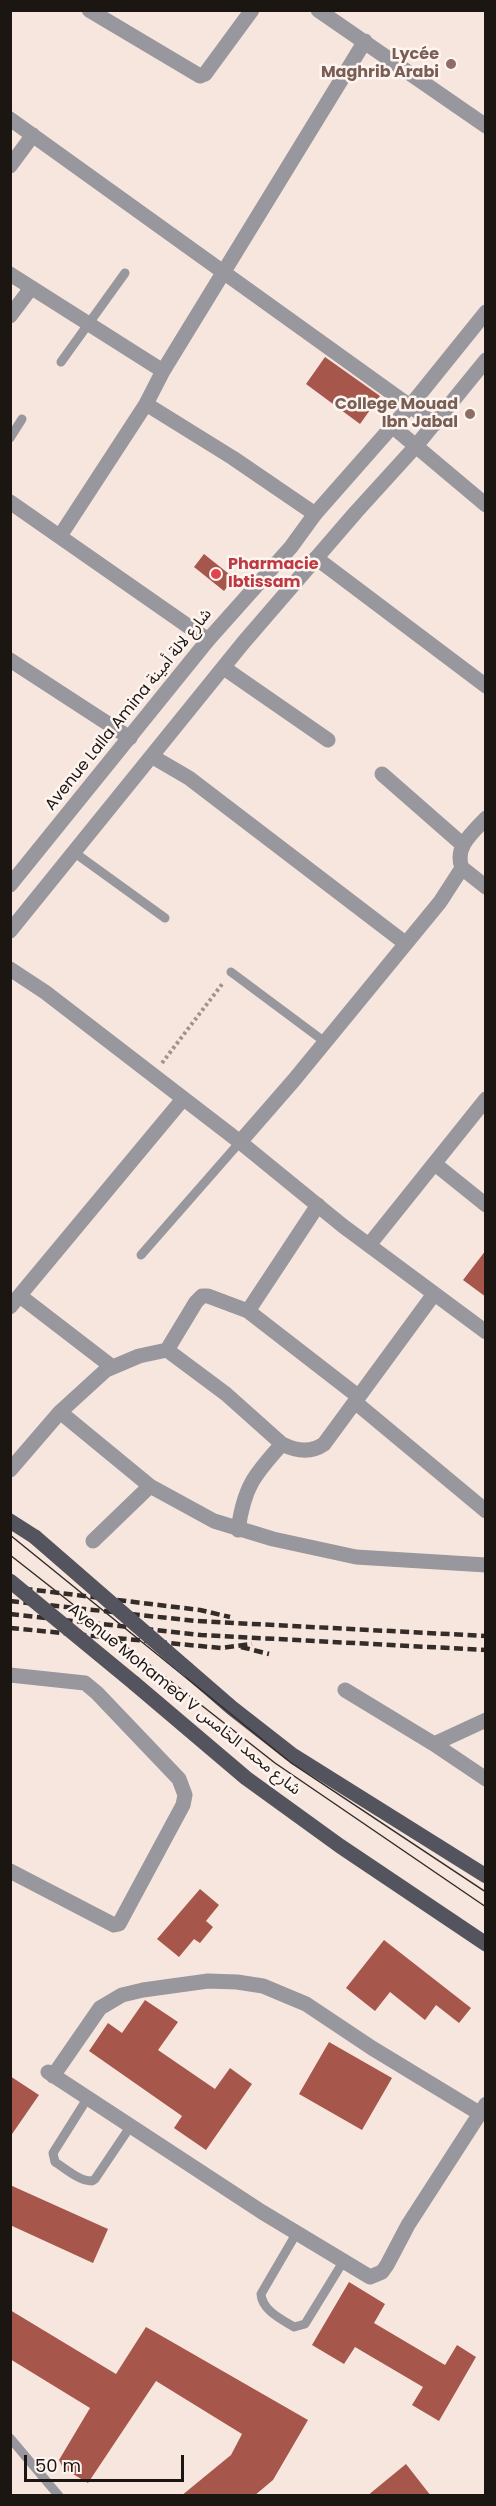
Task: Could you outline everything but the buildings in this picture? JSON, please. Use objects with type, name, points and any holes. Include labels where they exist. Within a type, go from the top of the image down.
[{"type":"main road","name":"Avenue Mohamed V شارع محمد الخامس","points":[[10,1521],[35,1538],[240,1715],[291,1754],[486,1876]]},
{"type":"main road","name":"Avenue Mohamed V شارع محمد الخامس","points":[[10,1581],[246,1778],[340,1846],[486,1944]]},
{"type":"street","points":[[89,10],[200,76],[205,74],[252,10]]},
{"type":"street","points":[[318,10],[486,126]]},
{"type":"street","points":[[60,536],[146,404],[163,372],[365,41]]},
{"type":"street","points":[[10,119],[435,423]]},
{"type":"street","points":[[10,166],[33,135]]},
{"type":"street","points":[[10,274],[163,372]]},
{"type":"street","points":[[10,316],[31,288]]},
{"type":"street","name":"Avenue Lalla Amina شارع لالة أمينة","points":[[10,885],[208,640],[291,547],[315,514],[411,405],[486,312]]},
{"type":"street","points":[[10,931],[224,668],[316,558],[416,447],[486,360]]},
{"type":"street","points":[[146,404],[233,458],[315,514]]},
{"type":"street","points":[[392,426],[486,505]]},
{"type":"street","points":[[10,502],[208,640]]},
{"type":"street","points":[[316,558],[486,686]]},
{"type":"street","points":[[10,660],[130,738]]},
{"type":"street","points":[[224,668],[328,740]]},
{"type":"street","points":[[153,757],[189,778],[405,943]]},
{"type":"street","points":[[382,774],[463,845]]},
{"type":"street","points":[[486,818],[463,845],[459,860],[462,868],[486,887]]},
{"type":"street","points":[[240,1142],[440,902],[462,868]]},
{"type":"street","points":[[10,969],[45,992],[369,1245],[486,1332]]},
{"type":"street","points":[[369,1245],[486,1099]]},
{"type":"street","points":[[111,1366],[15,1302],[183,1100]]},
{"type":"street","points":[[435,1164],[486,1205]]},
{"type":"street","points":[[248,1311],[318,1205]]},
{"type":"street","points":[[10,1470],[60,1413],[111,1366],[139,1356],[167,1350],[226,1394],[282,1444],[293,1449],[316,1450],[332,1436],[434,1294]]},
{"type":"street","points":[[167,1350],[184,1319],[202,1296],[212,1297],[248,1311],[357,1400],[486,1511]]},
{"type":"street","points":[[60,1413],[150,1486],[214,1521],[238,1530],[356,1557],[486,1565]]},
{"type":"street","points":[[238,1530],[248,1487],[282,1444]]},
{"type":"street","points":[[93,1541],[150,1486]]},
{"type":"street","points":[[10,1675],[85,1683],[179,1779],[185,1795],[183,1805],[119,1924],[114,1925],[10,1871]]},
{"type":"street","points":[[345,1690],[434,1744],[486,1779]]},
{"type":"street","points":[[434,1744],[486,1720]]},
{"type":"street","points":[[208,1981],[262,1986],[286,1994],[306,2004],[372,2049],[482,2109],[408,2225],[382,2272],[370,2277],[296,2234],[87,2099],[50,2074],[100,2008],[115,1998],[133,1992],[208,1981]]},
{"type":"lane","points":[[61,362],[125,273]]},
{"type":"lane","points":[[10,438],[22,419]]},
{"type":"lane","points":[[75,853],[165,918]]},
{"type":"lane","points":[[231,972],[325,1042]]},
{"type":"lane","points":[[141,1255],[240,1142]]},
{"type":"lane","points":[[87,2099],[53,2153],[55,2162],[73,2174],[85,2181],[95,2179],[130,2127]]},
{"type":"lane","points":[[296,2234],[261,2294],[264,2305],[294,2327],[305,2324],[343,2262]]},
{"type":"lane","points":[[10,2438],[58,2496]]},
{"type":"path","points":[[153,1075],[231,972]]},
{"type":"tram line","points":[[10,1535],[290,1762],[486,1892]]},
{"type":"tram line","points":[[10,1555],[275,1763],[486,1907]]},
{"type":"railway","points":[[10,1587],[200,1610],[230,1617]]},
{"type":"railway","points":[[10,1601],[196,1621],[486,1636]]},
{"type":"railway","points":[[10,1614],[201,1635],[486,1650]]},
{"type":"railway","points":[[10,1628],[221,1648],[252,1644]]},
{"type":"railway","points":[[241,1647],[269,1654]]},
{"type":"place","name":"Lycée Maghrib Arabi","points":[[451,64]]},
{"type":"place","name":"College Mouad Ibn Jabal","points":[[470,414]]},
{"type":"place","name":"Pharmacie Ibtissam","points":[[216,574]]}]
